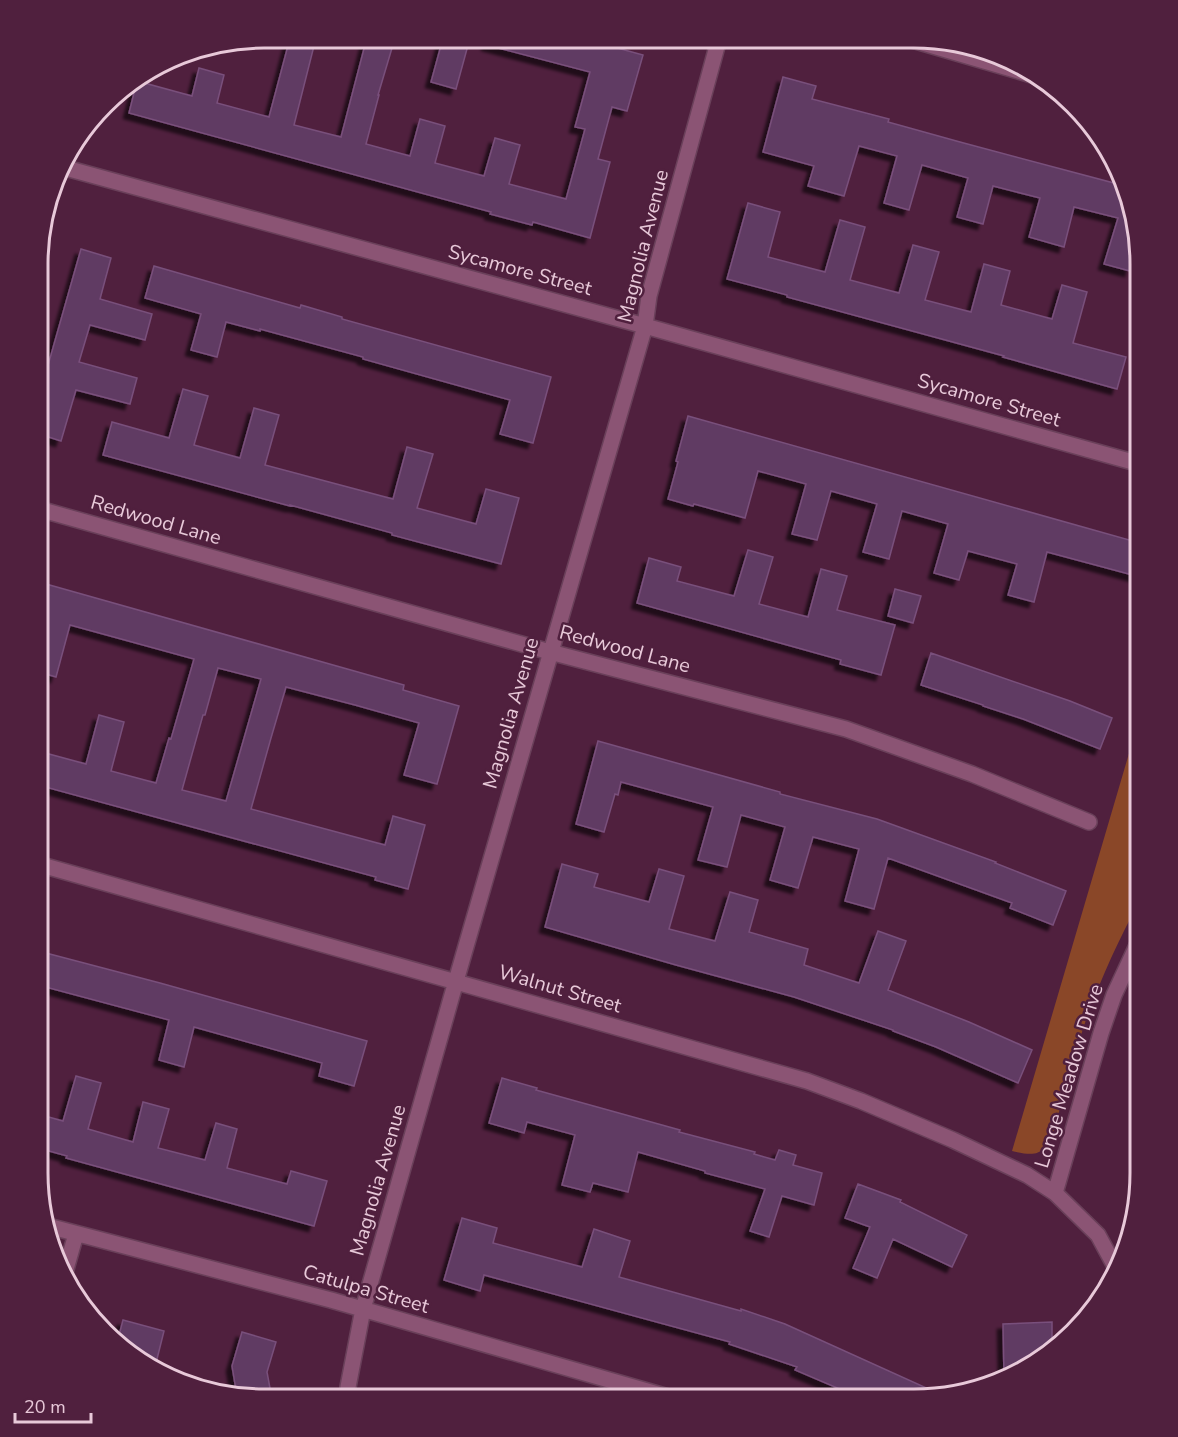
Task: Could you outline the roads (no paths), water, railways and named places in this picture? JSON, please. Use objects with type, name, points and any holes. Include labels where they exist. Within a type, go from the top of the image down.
[{"type":"street","name":"Magnolia Avenue","points":[[348,1389],[363,1309],[645,326],[649,296],[717,48]]},
{"type":"street","points":[[951,51],[999,65]]},
{"type":"street","name":"Sycamore Street","points":[[70,169],[1130,461]]},
{"type":"street","name":"Redwood Lane","points":[[48,512],[550,652],[846,729],[972,774],[1089,822]]},
{"type":"street","name":"Walnut Street","points":[[48,867],[807,1081],[953,1140],[1026,1175],[1055,1193],[1098,1235],[1112,1260]]},
{"type":"street","name":"Longe Meadow Drive","points":[[1055,1193],[1101,1033],[1114,995],[1130,961]]},
{"type":"street","name":"Catulpa Street","points":[[55,1228],[363,1309],[640,1389]]},
{"type":"street","points":[[68,1263],[76,1234]]}]
